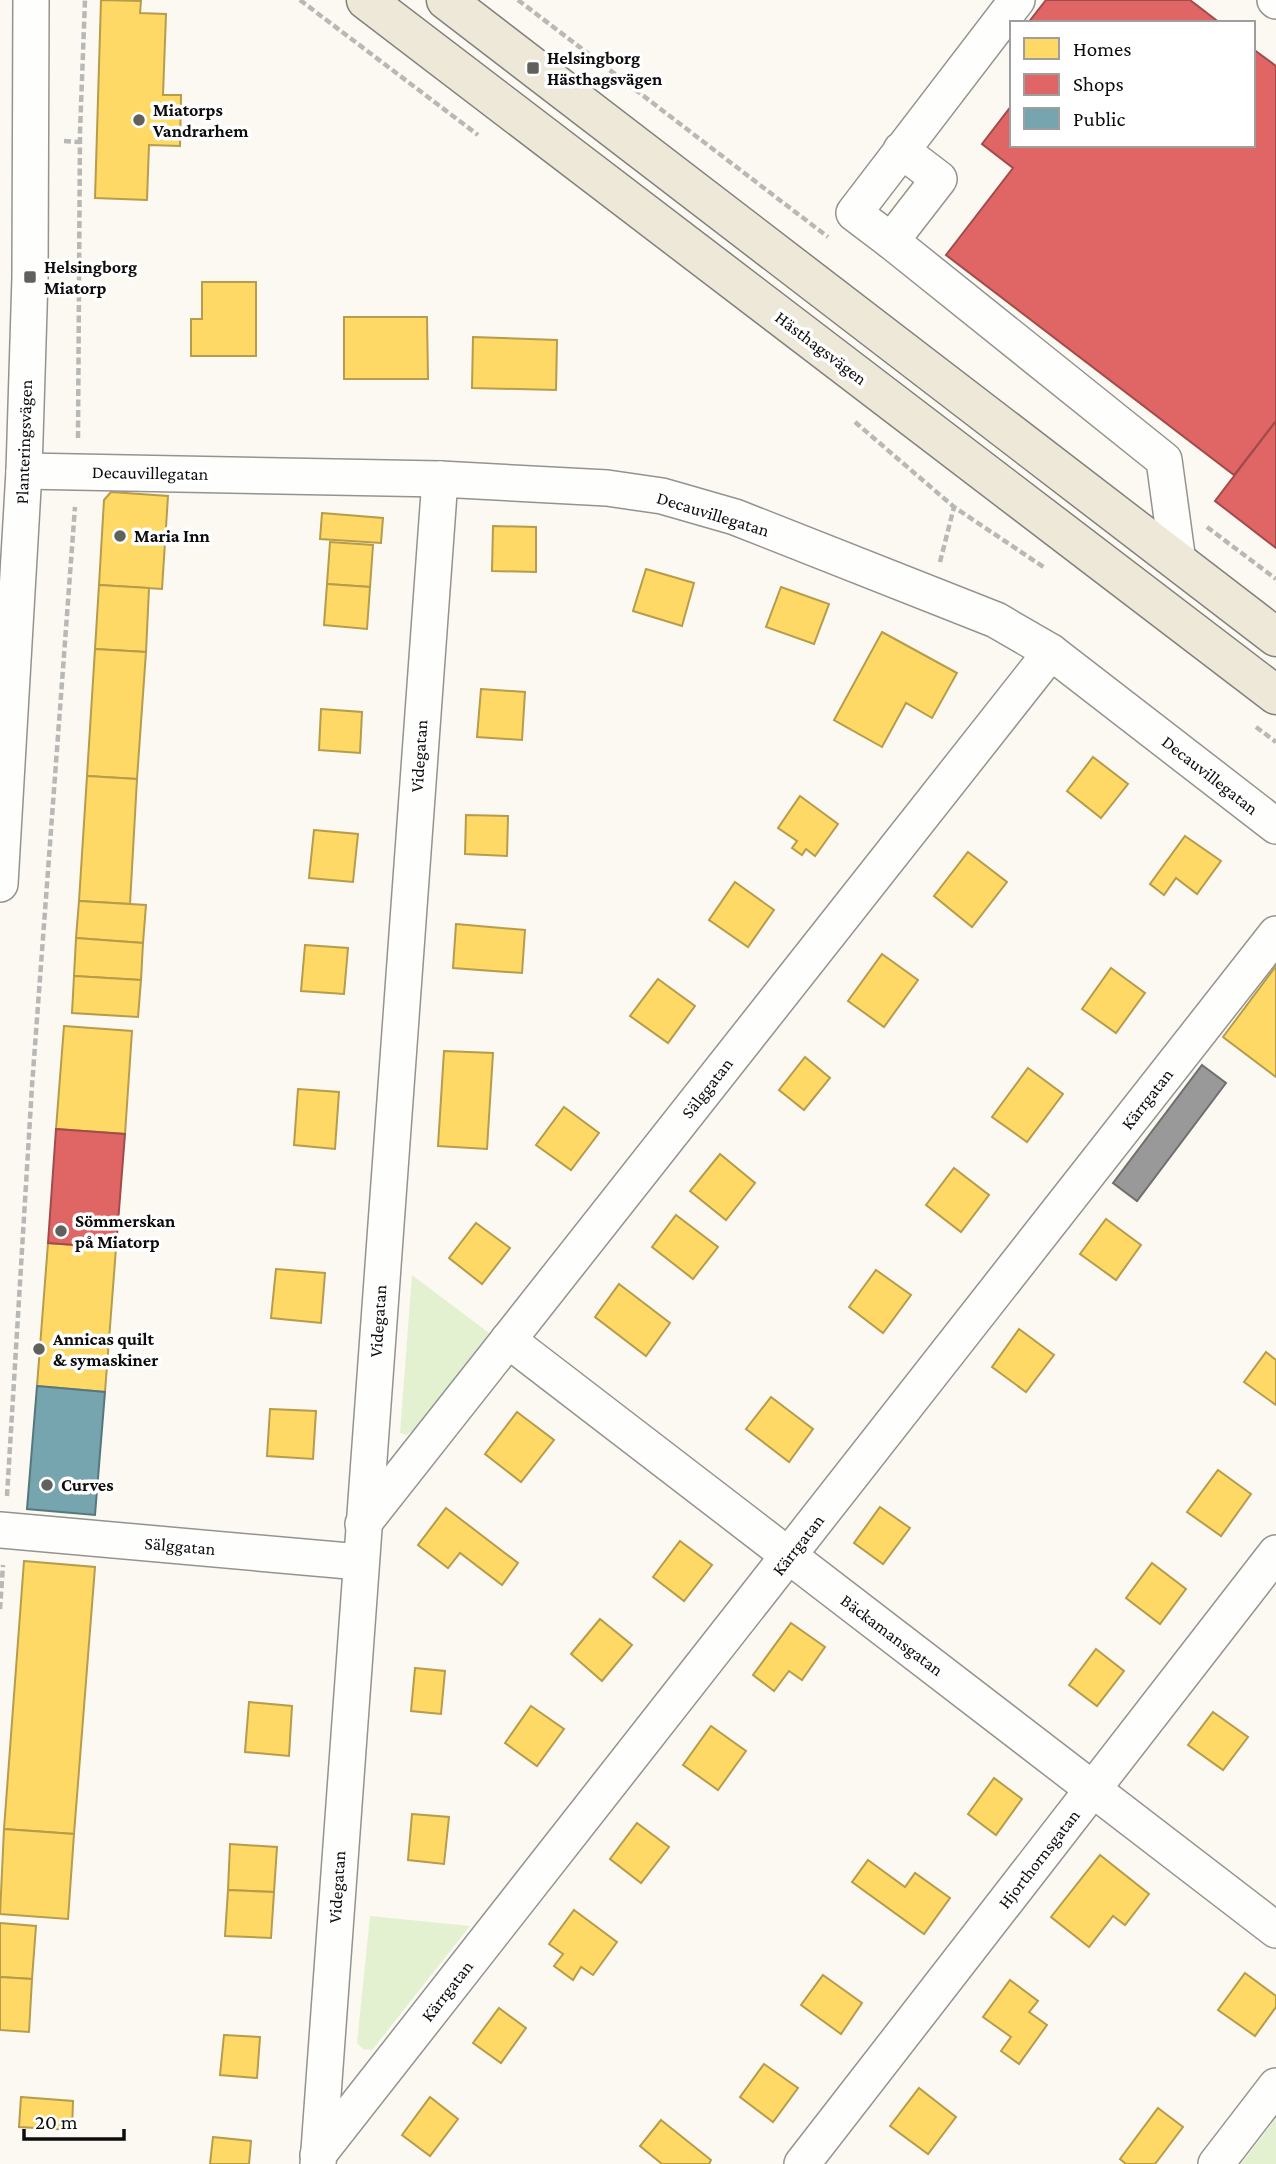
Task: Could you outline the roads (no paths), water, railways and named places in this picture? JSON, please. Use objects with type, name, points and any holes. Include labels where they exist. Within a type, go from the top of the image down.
[{"type":"main road","name":"Hästhagsvägen","points":[[366,0],[1276,695]]},
{"type":"main road","points":[[446,0],[1276,637]]},
{"type":"street","name":"Planteringsvägen","points":[[0,884],[8,608],[24,471],[30,277],[31,0]]},
{"type":"street","points":[[1017,0],[854,213],[1164,460],[1178,562]]},
{"type":"street","points":[[891,241],[939,179],[901,150]]},
{"type":"street","name":"Decauvillegatan","points":[[24,471],[440,479],[607,488],[663,496],[735,517],[996,620],[1051,652],[1276,826]]},
{"type":"street","name":"Videgatan","points":[[318,2160],[440,479]]},
{"type":"street","name":"Sälggatan","points":[[363,1524],[1051,652]]},
{"type":"street","name":"Kärrgatan","points":[[318,2160],[1276,934]]},
{"type":"street","name":"Bäckamansgatan","points":[[508,1340],[1276,1930]]},
{"type":"street","name":"Sälggatan","points":[[3,1530],[360,1562]]},
{"type":"street","name":"Hjorthornsgatan","points":[[802,2164],[1276,1553]]},
{"type":"street","points":[[1216,2164],[1276,2086]]},
{"type":"place","name":"Helsingborg Hästhagsvägen","points":[[533,68]]},
{"type":"place","name":"Miatorps Vandrarhem","points":[[139,120]]},
{"type":"place","name":"Helsingborg Miatorp","points":[[30,277]]},
{"type":"place","name":"Maria Inn","points":[[120,536]]},
{"type":"place","name":"Sömmerskan på Miatorp","points":[[61,1231]]},
{"type":"place","name":"Annicas quilt & symaskiner","points":[[39,1349]]},
{"type":"place","name":"Curves","points":[[47,1485]]}]
